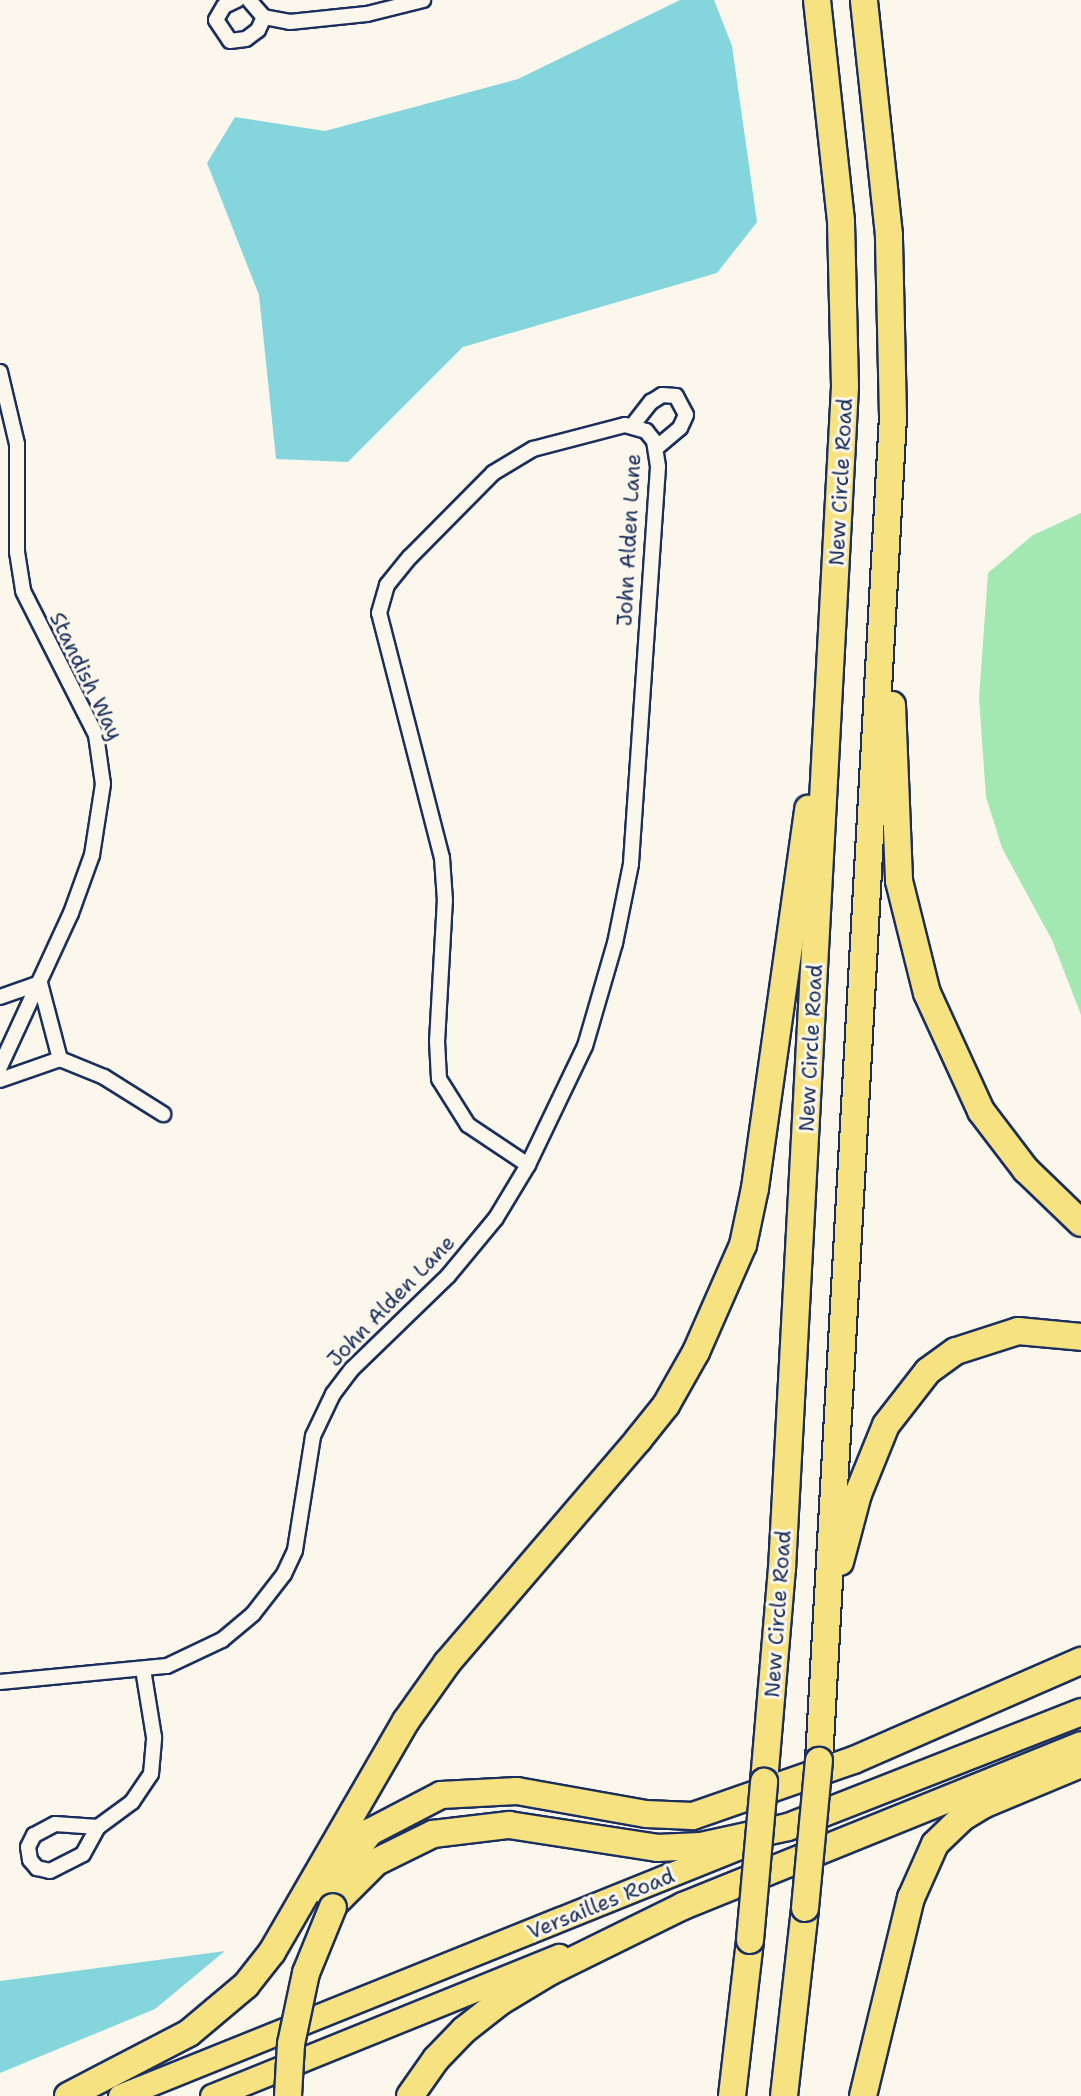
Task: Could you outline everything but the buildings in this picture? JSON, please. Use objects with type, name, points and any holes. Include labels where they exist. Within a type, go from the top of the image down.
[{"type":"highway","name":"New Circle Road","points":[[732,2096],[750,1940],[782,1569],[845,386],[845,283],[817,0]]},
{"type":"highway","points":[[785,2096],[819,1761],[822,1667],[893,416],[889,235],[864,0]]},
{"type":"highway","points":[[886,538],[897,843],[912,941],[927,993],[981,1111],[1026,1170],[1081,1223]]},
{"type":"highway","points":[[68,2096],[158,2052],[220,2011],[272,1952],[406,1721],[447,1663],[666,1405],[717,1310],[743,1245],[755,1188],[833,638]]},
{"type":"highway","points":[[822,1667],[840,1563],[858,1494],[886,1425],[907,1394],[947,1357],[984,1339],[1018,1331],[1081,1337]]},
{"type":"highway","points":[[291,1922],[335,1879],[370,1832],[441,1795],[517,1791],[646,1814],[693,1816],[854,1760],[1081,1661]]},
{"type":"highway","name":"Versailles Road","points":[[788,1827],[1081,1712]]},
{"type":"highway","name":"Versailles Road","points":[[683,1906],[1081,1745]]},
{"type":"highway","points":[[863,2096],[911,1898],[934,1844],[963,1817],[985,1804],[1081,1764]]},
{"type":"highway","points":[[288,2096],[291,2044],[306,1973],[333,1907],[359,1876],[395,1850],[458,1828],[533,1827],[657,1848],[701,1846],[788,1827]]},
{"type":"highway","points":[[410,2096],[436,2059],[501,2001],[683,1906]]},
{"type":"main road","name":"Versailles Road","points":[[120,2096],[788,1827]]},
{"type":"main road","name":"Versailles Road","points":[[212,2096],[683,1906]]},
{"type":"street","points":[[237,0],[224,6],[216,20],[230,41],[252,35],[264,17]]},
{"type":"street","points":[[249,0],[264,17],[314,21],[423,0]]},
{"type":"street","name":"Standish Way","points":[[0,372],[17,444],[17,552],[23,591],[96,735],[102,757],[92,855],[40,983],[0,1067]]},
{"type":"street","points":[[632,426],[651,402],[662,395],[676,396],[685,415],[680,428],[656,448]]},
{"type":"street","name":"John Alden Lane","points":[[0,1682],[167,1666],[204,1651],[238,1628],[266,1601],[295,1550],[313,1436],[332,1394],[352,1369],[448,1276],[496,1218],[528,1165],[585,1046],[625,902],[658,467],[656,448],[646,431],[632,426],[609,427],[533,449],[493,473],[410,557],[387,585],[379,613],[442,858],[445,901],[437,1042],[439,1079],[468,1125],[528,1165]]},
{"type":"street","points":[[0,997],[40,983],[60,1059]]},
{"type":"street","points":[[0,1080],[60,1059],[104,1077],[163,1114]]},
{"type":"street","points":[[98,1826],[55,1824],[34,1835],[27,1847],[30,1860],[37,1868],[50,1871],[65,1867],[83,1854],[98,1826],[132,1802],[151,1774],[154,1737],[143,1669]]},
{"type":"green space","points":[[1081,513],[1081,1015],[1052,940],[1002,848],[986,797],[979,698],[988,573],[1033,535]]},
{"type":"water","points":[[680,0],[714,0],[732,46],[757,222],[717,273],[463,347],[348,462],[276,459],[259,295],[207,163],[235,117],[325,131],[518,79]]},
{"type":"water","points":[[225,1951],[155,2009],[0,2073],[0,1981]]}]
